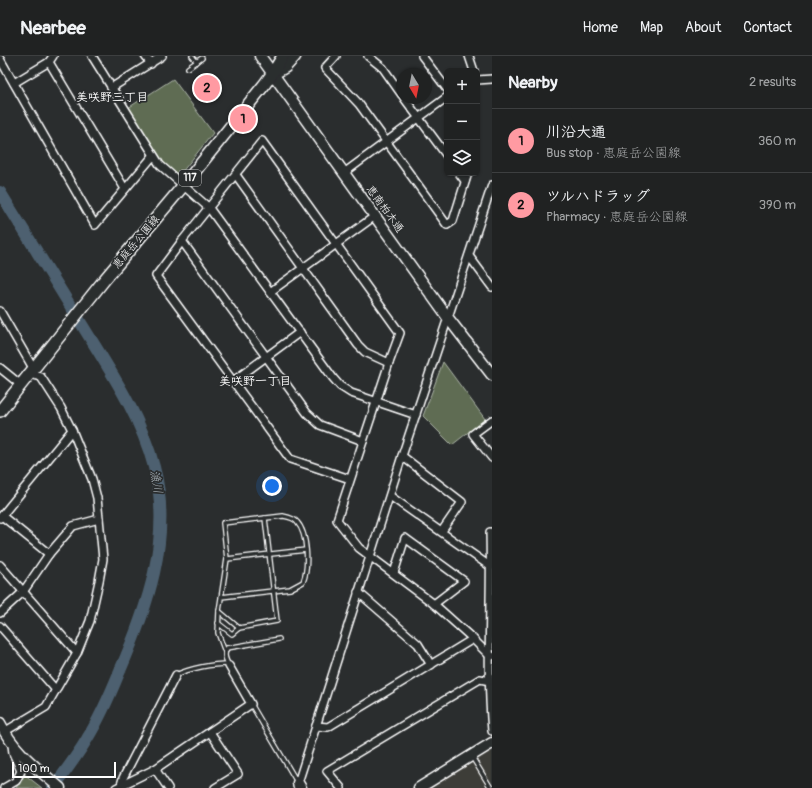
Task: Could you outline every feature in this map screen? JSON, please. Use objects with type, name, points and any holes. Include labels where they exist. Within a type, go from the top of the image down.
[{"type":"main road","name":"恵庭岳公園線","points":[[0,411],[105,279],[183,186],[272,74],[283,56]]},
{"type":"main road","name":"恵庭岳公園線","points":[[272,74],[285,67],[295,56]]},
{"type":"street","points":[[92,56],[153,156],[160,165],[209,208],[340,386],[351,393],[416,415]]},
{"type":"street","points":[[145,56],[151,64]]},
{"type":"street","points":[[111,88],[162,56]]},
{"type":"street","name":"恵南柏木通","points":[[260,56],[448,318],[492,376]]},
{"type":"street","points":[[336,56],[325,68],[359,104],[447,225],[453,221],[467,176]]},
{"type":"street","points":[[368,56],[383,68],[396,86]]},
{"type":"street","points":[[422,56],[444,85]]},
{"type":"street","points":[[469,56],[473,68]]},
{"type":"street","points":[[0,59],[96,224],[153,156]]},
{"type":"street","points":[[14,83],[51,59],[125,189]]},
{"type":"street","points":[[480,80],[492,78]]},
{"type":"street","points":[[344,173],[444,99]]},
{"type":"street","points":[[408,104],[444,152]]},
{"type":"street","points":[[350,479],[290,459],[232,382],[156,276],[262,141],[400,333],[388,363],[337,520],[359,548],[434,604],[491,656]]},
{"type":"street","points":[[236,175],[358,345],[365,352],[388,363]]},
{"type":"street","points":[[461,176],[465,181]]},
{"type":"street","points":[[298,786],[358,592],[492,185]]},
{"type":"street","points":[[270,292],[375,216]]},
{"type":"street","points":[[182,241],[307,413],[320,425],[363,441]]},
{"type":"street","points":[[469,256],[492,287]]},
{"type":"street","points":[[0,312],[32,371],[41,377],[61,408],[72,430],[92,479],[97,498],[103,559],[90,621],[77,653],[46,707],[2,727],[12,745],[28,761],[60,788]]},
{"type":"street","points":[[232,382],[300,332]]},
{"type":"street","points":[[0,368],[21,385]]},
{"type":"street","points":[[492,420],[473,434],[492,458]]},
{"type":"street","points":[[50,554],[1,517],[72,430]]},
{"type":"street","points":[[402,456],[462,502],[442,531]]},
{"type":"street","points":[[390,496],[492,563]]},
{"type":"street","points":[[0,613],[23,592],[50,554],[73,526],[99,519]]},
{"type":"street","points":[[490,532],[492,563],[490,681],[492,731]]},
{"type":"street","points":[[394,573],[405,538],[464,581],[434,604]]},
{"type":"street","points":[[0,565],[77,653]]},
{"type":"street","points":[[358,592],[418,644],[431,665]]},
{"type":"street","points":[[0,626],[56,690]]},
{"type":"street","points":[[316,726],[328,727],[473,638]]},
{"type":"street","points":[[119,787],[155,769],[251,704],[229,665]]},
{"type":"street","points":[[119,787],[176,675]]},
{"type":"street","points":[[341,788],[326,771],[480,679],[490,681]]},
{"type":"street","points":[[210,732],[238,774],[215,788]]},
{"type":"street","points":[[419,788],[492,744]]},
{"type":"street","points":[[4,788],[16,781],[21,771],[12,753],[12,745]]},
{"type":"street","points":[[155,769],[168,788]]},
{"type":"lane","points":[[192,56],[197,62]]},
{"type":"lane","points":[[188,68],[202,58]]},
{"type":"lane","points":[[176,675],[182,672],[208,666],[229,665],[218,633],[219,611],[221,597],[227,559],[223,523],[283,516],[292,518],[297,522],[303,534],[306,550],[307,567],[303,582],[290,590],[221,597]]},
{"type":"lane","points":[[218,623],[232,634],[239,628],[277,621],[265,518]]},
{"type":"lane","points":[[227,559],[306,550]]},
{"type":"lane","points":[[219,611],[239,628]]},
{"type":"lane","points":[[225,652],[227,648],[279,639]]},
{"type":"lane","points":[[251,704],[298,786]]},
{"type":"lane","points":[[471,756],[491,788]]},
{"type":"shaded area","points":[[492,748],[492,788],[430,788],[441,781]]},
{"type":"green space","points":[[173,79],[213,133],[178,177],[167,171],[128,108]]},
{"type":"green space","points":[[443,362],[485,419],[452,445],[423,416]]},
{"type":"green space","points":[[24,774],[42,788],[16,788]]},
{"type":"waterway","name":"漁川","points":[[0,192],[124,395],[148,448],[154,467],[159,493],[159,546],[154,572],[139,624],[112,690],[96,723],[79,752],[53,788]]},
{"type":"place","name":"ツルハドラッグ","points":[[207,88]]},
{"type":"place","name":"川沿大通","points":[[243,119]]},
{"type":"district","name":"美咲野三丁目","points":[[112,97]]},
{"type":"district","name":"美咲野一丁目","points":[[255,381]]}]
